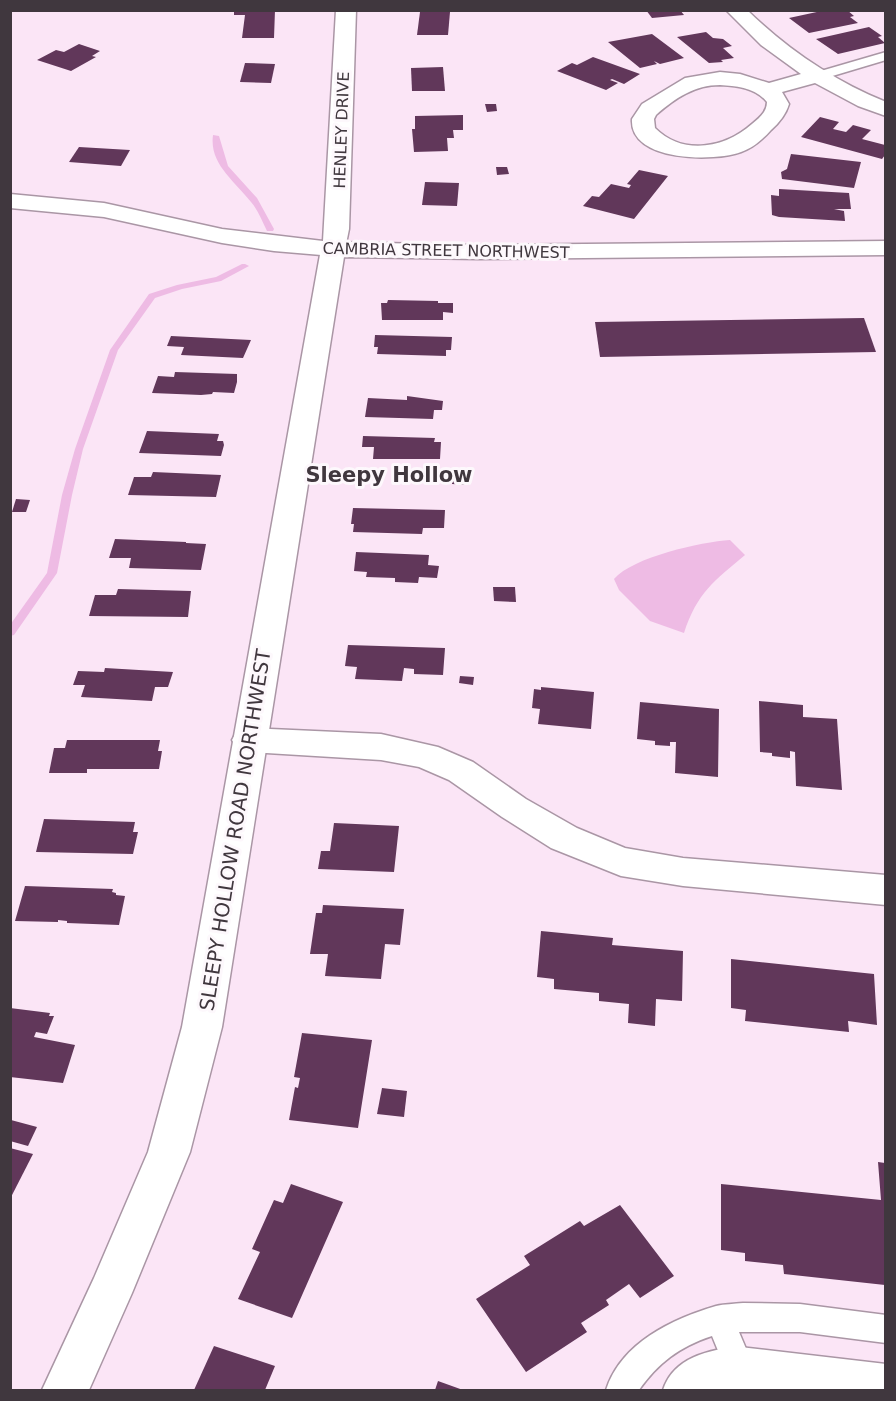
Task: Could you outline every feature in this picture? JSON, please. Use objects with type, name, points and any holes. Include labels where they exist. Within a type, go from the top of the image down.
[{"type":"street","name":"HENLEY DRIVE","points":[[333,249],[337,229],[346,10]]},
{"type":"street","points":[[735,10],[775,45],[819,76],[885,110]]},
{"type":"street","points":[[767,90],[775,96],[778,105],[776,113],[744,142],[735,147],[706,152],[673,147],[659,143],[644,129],[642,120],[646,112],[684,85],[692,82],[729,80],[757,85],[767,90],[819,76]]},
{"type":"street","name":"CAMBRIA STREET NORTHWEST","points":[[10,201],[104,210],[222,236],[274,244],[333,249],[490,252],[885,248]]},
{"type":"street","name":"SLEEPY HOLLOW ROAD NORTHWEST","points":[[65,1390],[110,1293],[169,1152],[202,1027],[333,249]]},
{"type":"street","points":[[249,740],[381,747],[426,756],[461,771],[514,808],[564,838],[621,862],[683,872],[885,890]]},
{"type":"street","points":[[686,1390],[714,1372],[740,1370],[885,1387]]},
{"type":"lane","points":[[819,76],[885,56]]},
{"type":"lane","points":[[621,1390],[646,1358],[661,1344],[686,1330],[719,1319],[765,1316],[885,1329]]},
{"type":"lane","points":[[719,1319],[740,1370]]},
{"type":"shaded area","points":[[730,540],[745,555],[708,589],[689,619],[684,633],[650,621],[619,590],[614,579],[636,564],[668,552]]},
{"type":"building","points":[[234,10],[275,10],[274,38],[242,38],[245,15],[234,15]]},
{"type":"building","points":[[646,10],[680,10],[684,15],[652,18]]},
{"type":"building","points":[[826,10],[847,10],[854,16],[850,17],[858,23],[809,33],[789,18]]},
{"type":"building","points":[[420,12],[450,12],[448,35],[417,35]]},
{"type":"building","points":[[869,27],[882,36],[878,37],[885,43],[838,54],[816,39]]},
{"type":"building","points":[[706,32],[713,38],[723,39],[732,46],[723,48],[734,58],[709,63],[677,37]]},
{"type":"building","points":[[652,34],[684,58],[660,64],[654,61],[657,64],[640,68],[608,42]]},
{"type":"building","points":[[79,44],[100,51],[92,56],[96,57],[71,71],[37,60],[56,50],[64,52]]},
{"type":"building","points":[[593,57],[640,74],[624,84],[612,79],[610,80],[618,83],[606,90],[557,71],[572,63],[577,65]]},
{"type":"building","points":[[245,63],[275,64],[271,83],[240,82]]},
{"type":"building","points":[[443,67],[445,91],[412,91],[411,68]]},
{"type":"building","points":[[485,104],[496,104],[497,111],[487,112]]},
{"type":"building","points":[[463,115],[463,130],[453,130],[454,138],[447,138],[448,151],[414,152],[412,129],[415,129],[415,116]]},
{"type":"building","points":[[820,117],[839,122],[833,129],[846,132],[853,125],[871,130],[862,139],[885,145],[885,155],[882,159],[801,137]]},
{"type":"building","points":[[79,147],[130,150],[121,166],[69,162]]},
{"type":"building","points":[[791,154],[861,162],[854,188],[782,179],[781,172],[787,169]]},
{"type":"building","points":[[496,167],[507,167],[509,174],[497,175]]},
{"type":"building","points":[[639,170],[668,176],[634,219],[583,206],[592,196],[599,197],[611,184],[629,188],[631,185],[627,184]]},
{"type":"building","points":[[425,182],[459,183],[457,206],[422,205]]},
{"type":"building","points":[[779,189],[849,193],[851,209],[834,209],[844,211],[845,221],[779,217],[772,215],[771,195],[779,196]]},
{"type":"building","points":[[388,300],[453,303],[453,313],[443,312],[443,320],[382,320],[381,303],[387,303]]},
{"type":"building","points":[[864,318],[876,352],[600,357],[595,322]]},
{"type":"building","points":[[375,335],[452,337],[451,350],[446,350],[446,356],[377,354],[378,347],[374,347]]},
{"type":"building","points":[[171,336],[251,340],[243,358],[181,355],[184,347],[167,346]]},
{"type":"building","points":[[175,372],[237,374],[237,382],[234,393],[213,392],[201,395],[152,393],[158,376],[174,377]]},
{"type":"building","points":[[407,396],[443,401],[442,410],[434,410],[433,419],[365,417],[368,398],[407,400]]},
{"type":"building","points":[[147,431],[219,434],[217,441],[223,441],[224,445],[221,456],[139,453]]},
{"type":"building","points":[[363,436],[435,438],[434,442],[441,442],[440,459],[373,459],[374,447],[362,447]]},
{"type":"building","points":[[453,470],[469,470],[469,485],[452,484]]},
{"type":"building","points":[[153,472],[221,475],[216,497],[128,495],[134,477],[151,477]]},
{"type":"building","points":[[16,499],[30,500],[26,512],[12,512]]},
{"type":"building","points":[[353,508],[445,510],[444,528],[423,528],[422,534],[353,532],[354,524],[351,524]]},
{"type":"building","points":[[115,539],[206,544],[201,570],[129,568],[131,558],[109,558]]},
{"type":"building","points":[[356,552],[429,555],[428,565],[439,566],[437,578],[419,577],[418,583],[395,582],[395,578],[366,577],[367,572],[354,571]]},
{"type":"building","points":[[493,587],[515,587],[516,602],[494,601]]},
{"type":"building","points":[[118,589],[191,591],[188,617],[89,616],[95,595],[116,595]]},
{"type":"building","points":[[348,645],[445,648],[443,675],[414,674],[414,669],[404,668],[402,681],[355,679],[357,667],[345,666]]},
{"type":"building","points":[[105,668],[173,672],[168,687],[155,687],[152,701],[81,697],[85,685],[73,685],[78,671],[104,672]]},
{"type":"building","points":[[460,676],[474,677],[473,685],[459,683]]},
{"type":"building","points":[[541,687],[594,692],[591,729],[538,724],[540,709],[532,708],[534,689],[541,690]]},
{"type":"building","points":[[759,701],[803,705],[803,717],[837,719],[842,790],[796,786],[795,752],[790,751],[790,758],[760,752]]},
{"type":"building","points":[[640,702],[719,709],[718,777],[675,773],[676,742],[670,742],[670,746],[655,745],[655,741],[637,739]]},
{"type":"building","points":[[67,740],[160,740],[158,751],[162,751],[159,769],[87,769],[87,773],[49,773],[54,748],[65,748]]},
{"type":"building","points":[[44,819],[135,822],[133,832],[138,832],[133,854],[36,852]]},
{"type":"building","points":[[334,823],[399,826],[394,872],[318,869],[321,851],[330,851]]},
{"type":"building","points":[[25,886],[113,889],[112,892],[116,895],[125,896],[119,925],[67,923],[67,921],[58,920],[58,922],[15,921]]},
{"type":"building","points":[[323,905],[404,909],[400,945],[385,944],[381,979],[325,976],[328,954],[310,954],[316,913],[322,913]]},
{"type":"building","points":[[541,931],[613,938],[612,945],[683,951],[682,1001],[656,999],[655,1026],[628,1023],[629,1004],[599,1001],[599,993],[554,989],[554,979],[537,977]]},
{"type":"building","points":[[731,959],[874,974],[877,1025],[848,1021],[849,1032],[745,1021],[746,1010],[731,1008]]},
{"type":"building","points":[[10,1008],[50,1013],[49,1016],[54,1016],[47,1034],[36,1032],[34,1037],[75,1045],[63,1083],[10,1077]]},
{"type":"building","points":[[302,1033],[372,1040],[358,1128],[289,1120],[295,1087],[298,1088],[300,1078],[294,1077]]},
{"type":"building","points":[[382,1088],[407,1091],[404,1117],[377,1114]]},
{"type":"building","points":[[11,1120],[37,1127],[28,1146],[10,1141]]},
{"type":"building","points":[[10,1148],[33,1154],[10,1199]]},
{"type":"building","points":[[878,1162],[885,1163],[885,1285],[784,1274],[783,1265],[745,1261],[745,1253],[721,1250],[721,1184],[881,1200]]},
{"type":"building","points":[[291,1184],[343,1202],[292,1318],[238,1299],[260,1252],[252,1249],[274,1200],[283,1203]]},
{"type":"building","points":[[620,1205],[674,1276],[640,1298],[629,1284],[606,1300],[609,1305],[581,1323],[587,1332],[526,1372],[476,1299],[530,1265],[524,1256],[580,1221],[584,1226]]},
{"type":"building","points":[[214,1346],[275,1366],[265,1390],[194,1390]]},
{"type":"building","points":[[438,1381],[463,1390],[435,1390]]},
{"type":"waterway","points":[[215,136],[224,166],[254,200],[270,229]]},
{"type":"waterway","points":[[10,633],[52,573],[67,495],[79,449],[114,350],[152,296],[218,279],[245,266]]},
{"type":"district","name":"Sleepy Hollow","points":[[389,475]]}]
